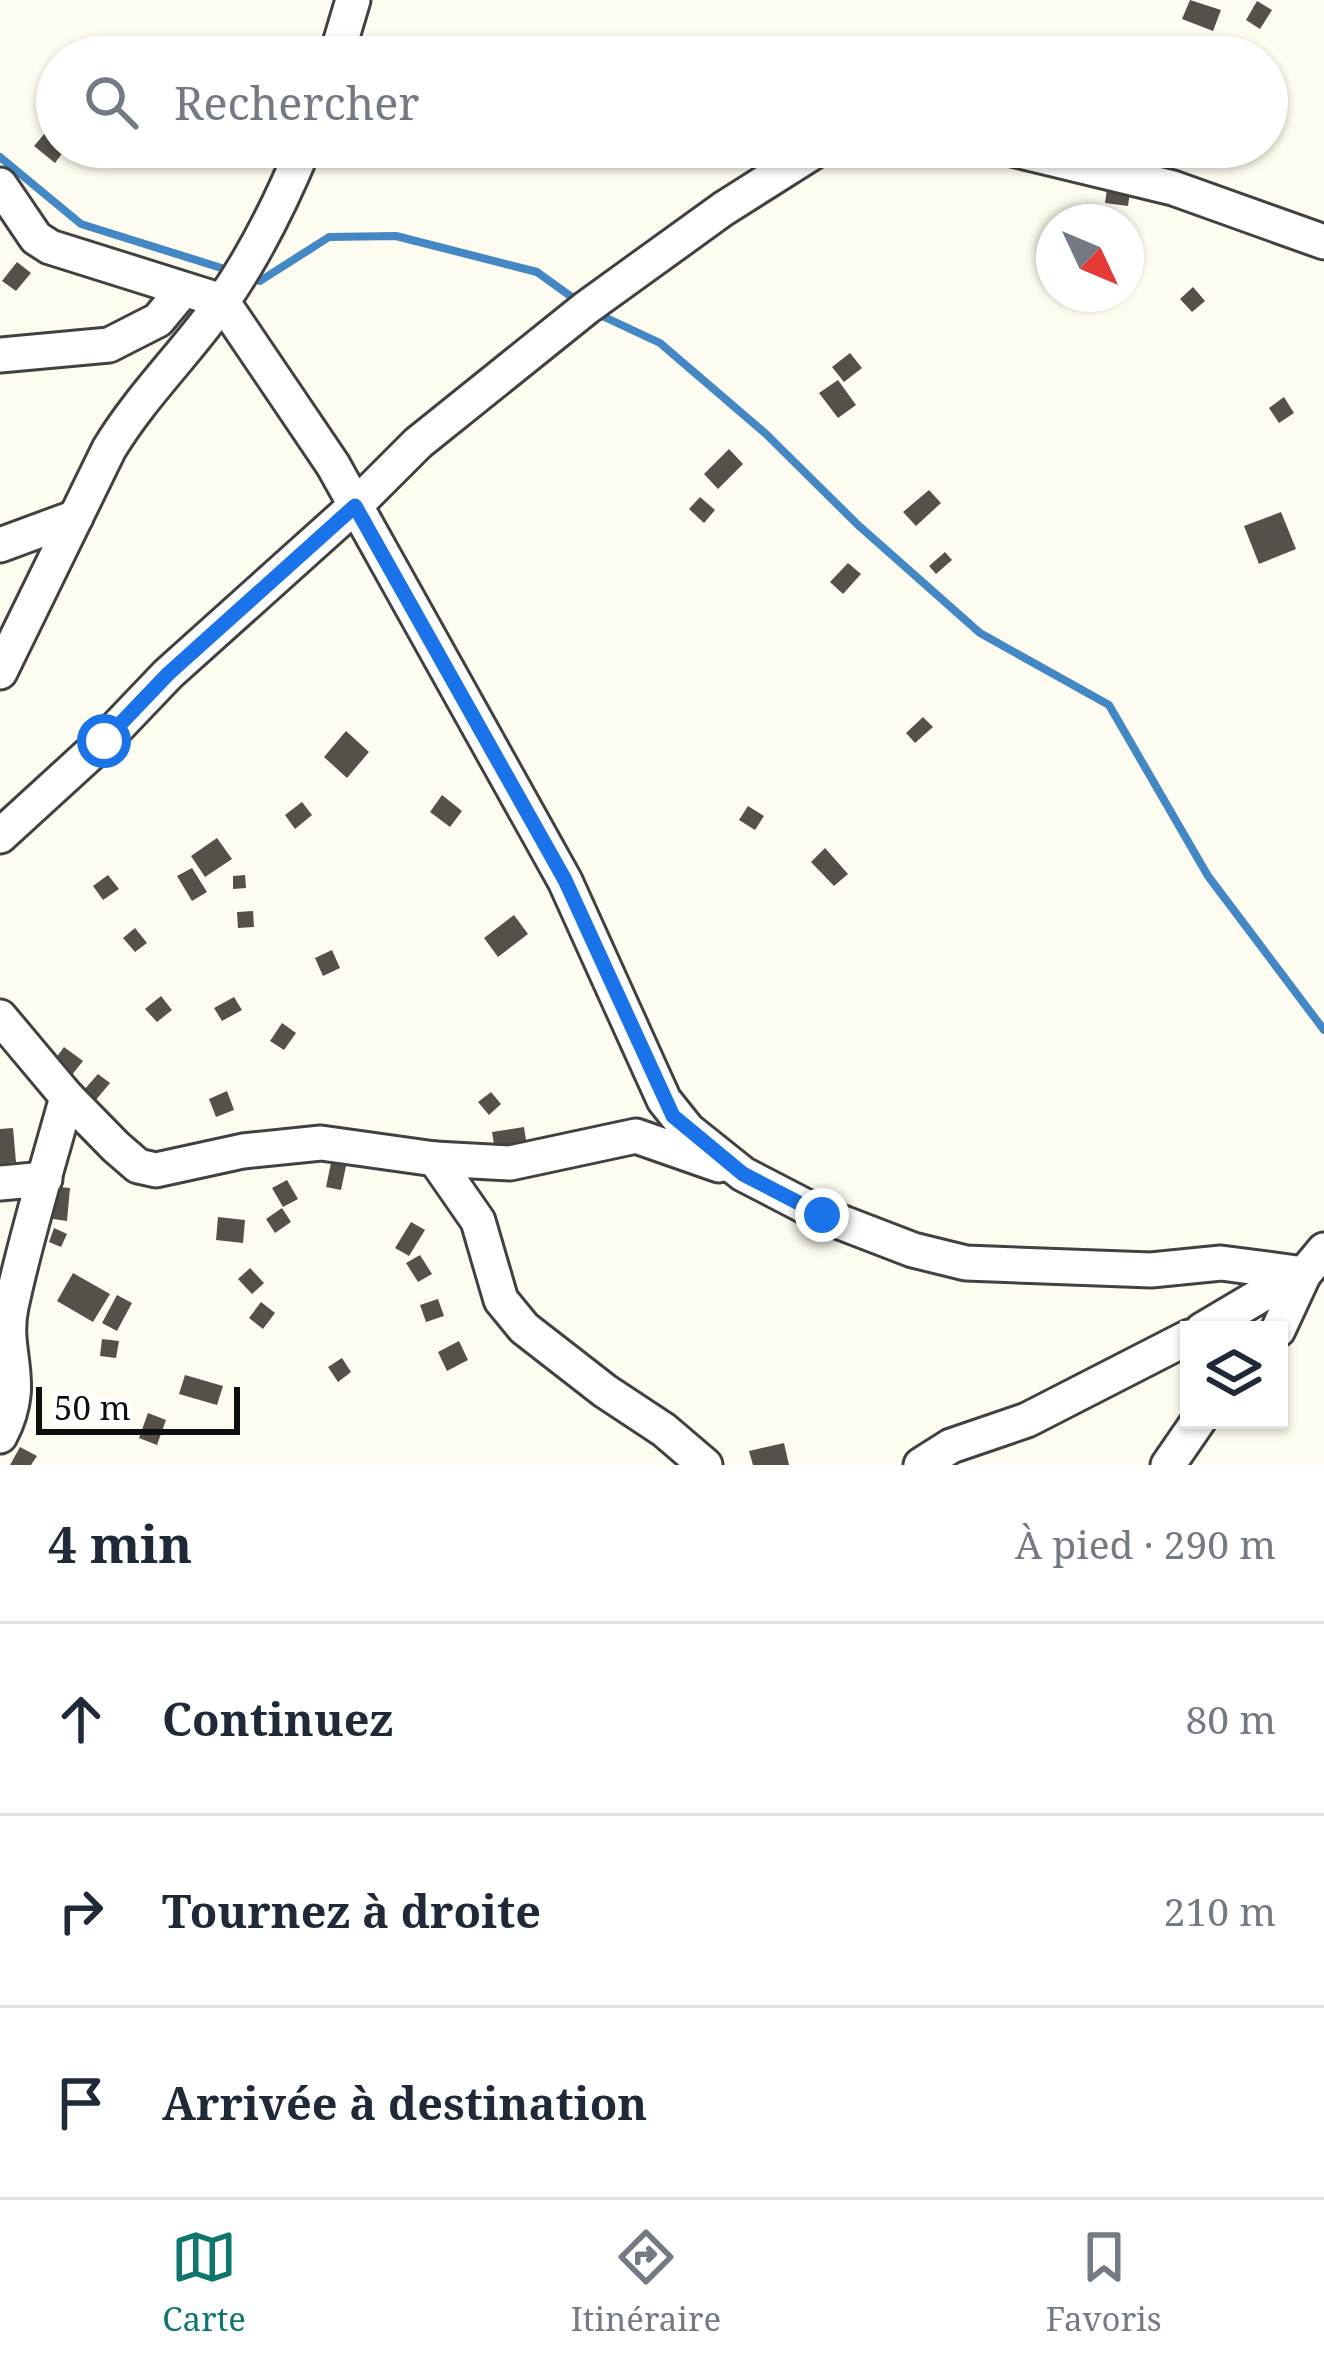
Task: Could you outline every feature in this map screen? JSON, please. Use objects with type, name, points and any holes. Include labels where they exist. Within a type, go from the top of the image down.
[{"type":"street","points":[[342,36],[353,0]]},
{"type":"street","points":[[0,672],[127,419],[222,302],[294,168]]},
{"type":"street","points":[[0,836],[418,442],[586,308],[723,208],[787,168]]},
{"type":"street","points":[[1091,168],[1173,188],[1317,247]]},
{"type":"street","points":[[0,185],[36,238],[50,247],[222,302],[280,383],[355,506],[565,880],[673,1116],[743,1174]]},
{"type":"street","points":[[0,356],[109,346],[158,320],[183,290]]},
{"type":"street","points":[[0,544],[76,517]]},
{"type":"street","points":[[0,1017],[67,1097],[138,1166],[156,1170],[243,1151],[322,1143],[435,1159],[510,1163],[636,1136],[743,1174],[822,1215],[914,1250],[966,1263],[1151,1270],[1314,1262]]},
{"type":"street","points":[[0,1436],[11,1414],[16,1373],[9,1313],[67,1097]]},
{"type":"street","points":[[435,1159],[478,1221],[502,1300],[524,1328],[705,1465]]},
{"type":"street","points":[[0,1183],[45,1179]]},
{"type":"street","points":[[1217,1321],[1314,1262]]},
{"type":"street","points":[[1283,1321],[1314,1262]]},
{"type":"street","points":[[921,1465],[951,1446],[1027,1420],[1180,1342]]},
{"type":"street","points":[[1168,1465],[1192,1429]]},
{"type":"building","points":[[1190,0],[1221,10],[1213,31],[1182,19]]},
{"type":"building","points":[[1257,1],[1272,10],[1260,29],[1246,20]]},
{"type":"building","points":[[1107,188],[1130,192],[1128,204],[1105,203]]},
{"type":"building","points":[[17,262],[31,273],[16,291],[2,281]]},
{"type":"building","points":[[1193,287],[1205,301],[1192,312],[1180,299]]},
{"type":"building","points":[[850,353],[862,368],[844,382],[832,367]]},
{"type":"building","points":[[838,380],[856,405],[838,418],[819,393]]},
{"type":"building","points":[[1284,397],[1294,413],[1279,423],[1269,408]]},
{"type":"building","points":[[729,449],[743,464],[718,489],[704,474]]},
{"type":"building","points":[[929,490],[941,503],[916,526],[903,512]]},
{"type":"building","points":[[700,497],[715,510],[704,523],[689,509]]},
{"type":"building","points":[[1281,512],[1296,549],[1259,564],[1244,526]]},
{"type":"building","points":[[945,552],[952,560],[936,574],[929,566]]},
{"type":"building","points":[[848,563],[861,574],[843,594],[830,582]]},
{"type":"building","points":[[923,717],[933,727],[915,743],[906,733]]},
{"type":"building","points":[[346,731],[369,752],[347,778],[324,757]]},
{"type":"building","points":[[442,795],[462,811],[450,827],[430,812]]},
{"type":"building","points":[[302,802],[312,815],[295,829],[285,815]]},
{"type":"building","points":[[748,806],[764,816],[755,830],[739,820]]},
{"type":"building","points":[[217,838],[232,859],[205,877],[191,856]]},
{"type":"building","points":[[825,848],[848,874],[834,886],[811,862]]},
{"type":"building","points":[[192,868],[207,892],[192,901],[177,876]]},
{"type":"building","points":[[108,875],[119,889],[103,900],[93,886]]},
{"type":"building","points":[[245,875],[246,888],[233,889],[233,876]]},
{"type":"building","points":[[253,911],[254,927],[238,928],[237,912]]},
{"type":"building","points":[[514,915],[528,934],[498,957],[484,938]]},
{"type":"building","points":[[135,928],[147,943],[135,952],[123,938]]},
{"type":"building","points":[[332,950],[340,968],[323,976],[315,958]]},
{"type":"building","points":[[161,996],[172,1010],[157,1022],[145,1009]]},
{"type":"building","points":[[234,997],[242,1010],[222,1021],[214,1008]]},
{"type":"building","points":[[282,1023],[296,1033],[284,1050],[270,1041]]},
{"type":"building","points":[[64,1047],[83,1061],[71,1076],[53,1062]]},
{"type":"building","points":[[98,1074],[110,1083],[95,1101],[83,1091]]},
{"type":"building","points":[[227,1091],[234,1110],[216,1117],[209,1099]]},
{"type":"building","points":[[491,1092],[501,1104],[489,1115],[478,1102]]},
{"type":"building","points":[[524,1127],[527,1147],[495,1151],[492,1132]]},
{"type":"building","points":[[13,1128],[16,1162],[0,1164],[0,1129]]},
{"type":"building","points":[[331,1163],[346,1166],[341,1190],[326,1187]]},
{"type":"building","points":[[287,1180],[298,1199],[283,1207],[272,1188]]},
{"type":"building","points":[[50,1186],[70,1188],[67,1221],[46,1218]]},
{"type":"building","points":[[282,1208],[291,1222],[275,1233],[266,1219]]},
{"type":"building","points":[[218,1217],[245,1220],[243,1243],[216,1240]]},
{"type":"building","points":[[411,1222],[425,1230],[409,1256],[395,1248]]},
{"type":"building","points":[[54,1228],[67,1234],[61,1247],[49,1242]]},
{"type":"building","points":[[420,1255],[432,1274],[418,1282],[406,1263]]},
{"type":"building","points":[[250,1268],[264,1283],[252,1294],[238,1279]]},
{"type":"building","points":[[73,1273],[110,1294],[93,1322],[57,1301]]},
{"type":"building","points":[[117,1295],[132,1303],[117,1331],[102,1323]]},
{"type":"building","points":[[438,1299],[444,1316],[426,1322],[420,1305]]},
{"type":"building","points":[[261,1302],[275,1313],[263,1329],[249,1318]]},
{"type":"building","points":[[102,1339],[119,1341],[116,1358],[100,1356]]},
{"type":"building","points":[[459,1341],[468,1360],[447,1371],[438,1352]]},
{"type":"building","points":[[342,1358],[351,1372],[338,1382],[328,1367]]},
{"type":"building","points":[[185,1375],[223,1386],[217,1405],[179,1394]]},
{"type":"building","points":[[148,1413],[166,1420],[157,1445],[139,1438]]},
{"type":"building","points":[[784,1443],[789,1465],[753,1465],[749,1451]]},
{"type":"building","points":[[20,1447],[37,1456],[31,1465],[10,1465]]},
{"type":"waterway","points":[[0,157],[81,224],[231,271]]},
{"type":"waterway","points":[[251,278],[260,281],[329,237],[396,236],[537,272],[580,303]]},
{"type":"waterway","points":[[598,314],[660,343],[766,434],[858,525],[980,633],[1109,705],[1208,876],[1324,1030]]},
{"type":"route","points":[[104,741],[168,674],[355,506],[565,880],[673,1116],[743,1174],[822,1215]]}]
